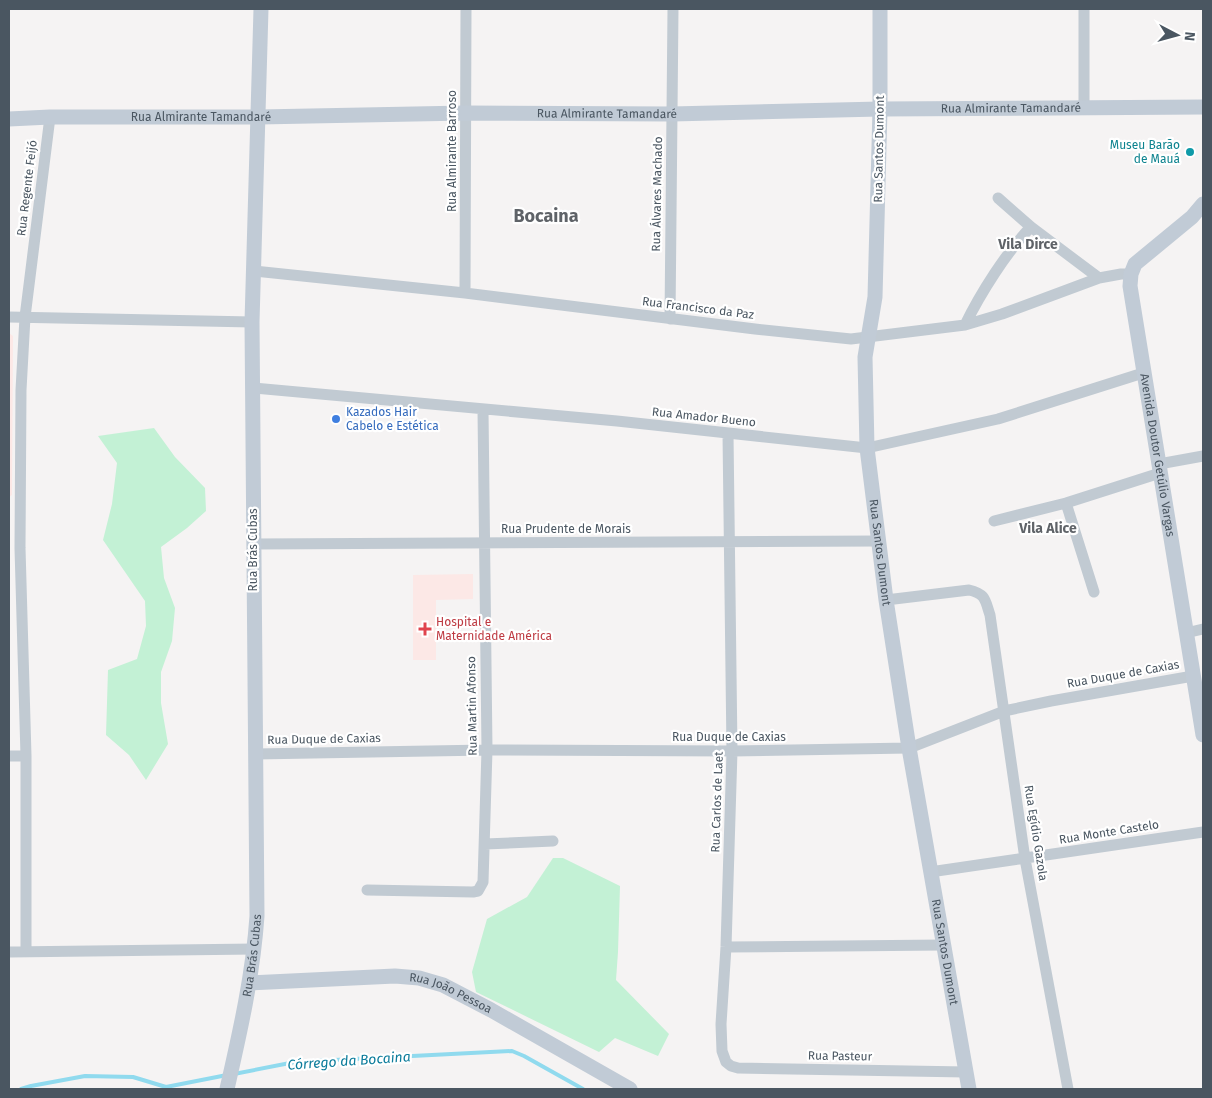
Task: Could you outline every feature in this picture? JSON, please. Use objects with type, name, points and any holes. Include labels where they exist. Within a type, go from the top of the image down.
[{"type":"street","name":"Rua Brás Cubas","points":[[227,1089],[250,983],[255,949],[258,890],[255,754],[252,322],[261,9]]},
{"type":"street","name":"Rua Almirante Barroso","points":[[464,293],[466,9]]},
{"type":"street","name":"Rua Álvares Machado","points":[[670,319],[673,9]]},
{"type":"street","name":"Rua Santos Dumont","points":[[880,9],[880,109],[875,297],[864,366],[868,448],[886,600],[909,748],[969,1089]]},
{"type":"street","points":[[1084,9],[1084,107]]},
{"type":"street","name":"Rua Almirante Tamandaré","points":[[9,119],[466,113],[672,114],[880,109],[1203,107]]},
{"type":"street","name":"Rua Regente Feijó","points":[[26,952],[26,756],[14,548],[25,317],[50,117]]},
{"type":"street","points":[[998,198],[1031,227],[1099,278]]},
{"type":"street","points":[[1131,274],[1135,264],[1174,233],[1203,204]]},
{"type":"street","points":[[965,325],[975,304],[1020,237],[1031,227]]},
{"type":"street","name":"Rua Francisco da Paz","points":[[254,271],[464,293],[835,338],[868,338],[965,325],[1002,314],[1099,278],[1131,274]]},
{"type":"street","name":"Avenida Doutor Getúlio Vargas","points":[[1131,274],[1131,300],[1203,736]]},
{"type":"street","points":[[9,318],[252,322]]},
{"type":"street","name":"Rua Amador Bueno","points":[[253,388],[617,421],[868,448],[998,418],[1143,373]]},
{"type":"street","name":"Rua Martin Afonso","points":[[367,890],[473,892],[478,891],[484,882],[487,750],[483,410]]},
{"type":"street","name":"Rua Carlos de Laet","points":[[722,1051],[721,1024],[726,947],[732,751],[728,434]]},
{"type":"street","points":[[994,521],[1066,503],[1160,468],[1203,456]]},
{"type":"street","points":[[1066,503],[1094,592]]},
{"type":"street","name":"Rua Prudente de Morais","points":[[253,544],[880,540]]},
{"type":"street","name":"Rua Egídio Gazola","points":[[886,600],[970,590],[978,592],[984,597],[990,615],[1025,858],[1068,1089]]},
{"type":"street","points":[[1186,632],[1203,629]]},
{"type":"street","name":"Rua Duque de Caxias","points":[[255,754],[487,750],[732,751],[909,748],[1004,711],[1051,700],[1194,676]]},
{"type":"street","points":[[9,756],[26,756]]},
{"type":"street","name":"Rua Monte Castelo","points":[[930,872],[1203,832]]},
{"type":"street","points":[[486,844],[553,841]]},
{"type":"street","points":[[726,947],[943,945]]},
{"type":"street","points":[[9,952],[255,949]]},
{"type":"street","name":"Rua João Pessoa","points":[[250,983],[395,976],[419,978],[443,985],[483,1006],[630,1089]]},
{"type":"street","name":"Rua Pasteur","points":[[722,1051],[726,1062],[738,1068],[966,1072]]},
{"type":"shaded area","points":[[9,333],[13,336],[12,495],[9,497]]},
{"type":"shaded area","name":"Hospital e Maternidade América","points":[[473,574],[473,599],[436,600],[436,660],[413,660],[413,575]]},
{"type":"green space","points":[[154,428],[175,457],[205,488],[206,511],[161,547],[164,578],[175,608],[172,641],[161,672],[161,703],[168,744],[146,780],[129,755],[106,735],[108,670],[137,659],[146,626],[145,601],[103,540],[112,504],[117,463],[98,436]]},
{"type":"green space","points":[[553,858],[563,858],[620,886],[616,980],[669,1034],[658,1056],[615,1038],[599,1052],[476,992],[472,972],[487,919],[527,897]]},
{"type":"waterway","name":"Córrego da Bocaina","points":[[234,1074],[295,1062],[512,1051],[583,1089]]},
{"type":"waterway","name":"Córrego da Bocaina","points":[[21,1089],[85,1076],[133,1077],[166,1087],[227,1075]]},
{"type":"place","name":"Museu Barão de Mauá","points":[[1190,152]]},
{"type":"place","name":"Kazados Hair Cabelo e Estética","points":[[336,419]]},
{"type":"place","name":"Hospital e Maternidade América","points":[[425,629]]},
{"type":"district","name":"Bocaina","points":[[546,216]]},
{"type":"district","name":"Vila Dirce","points":[[1028,244]]},
{"type":"district","name":"Vila Alice","points":[[1048,528]]}]
